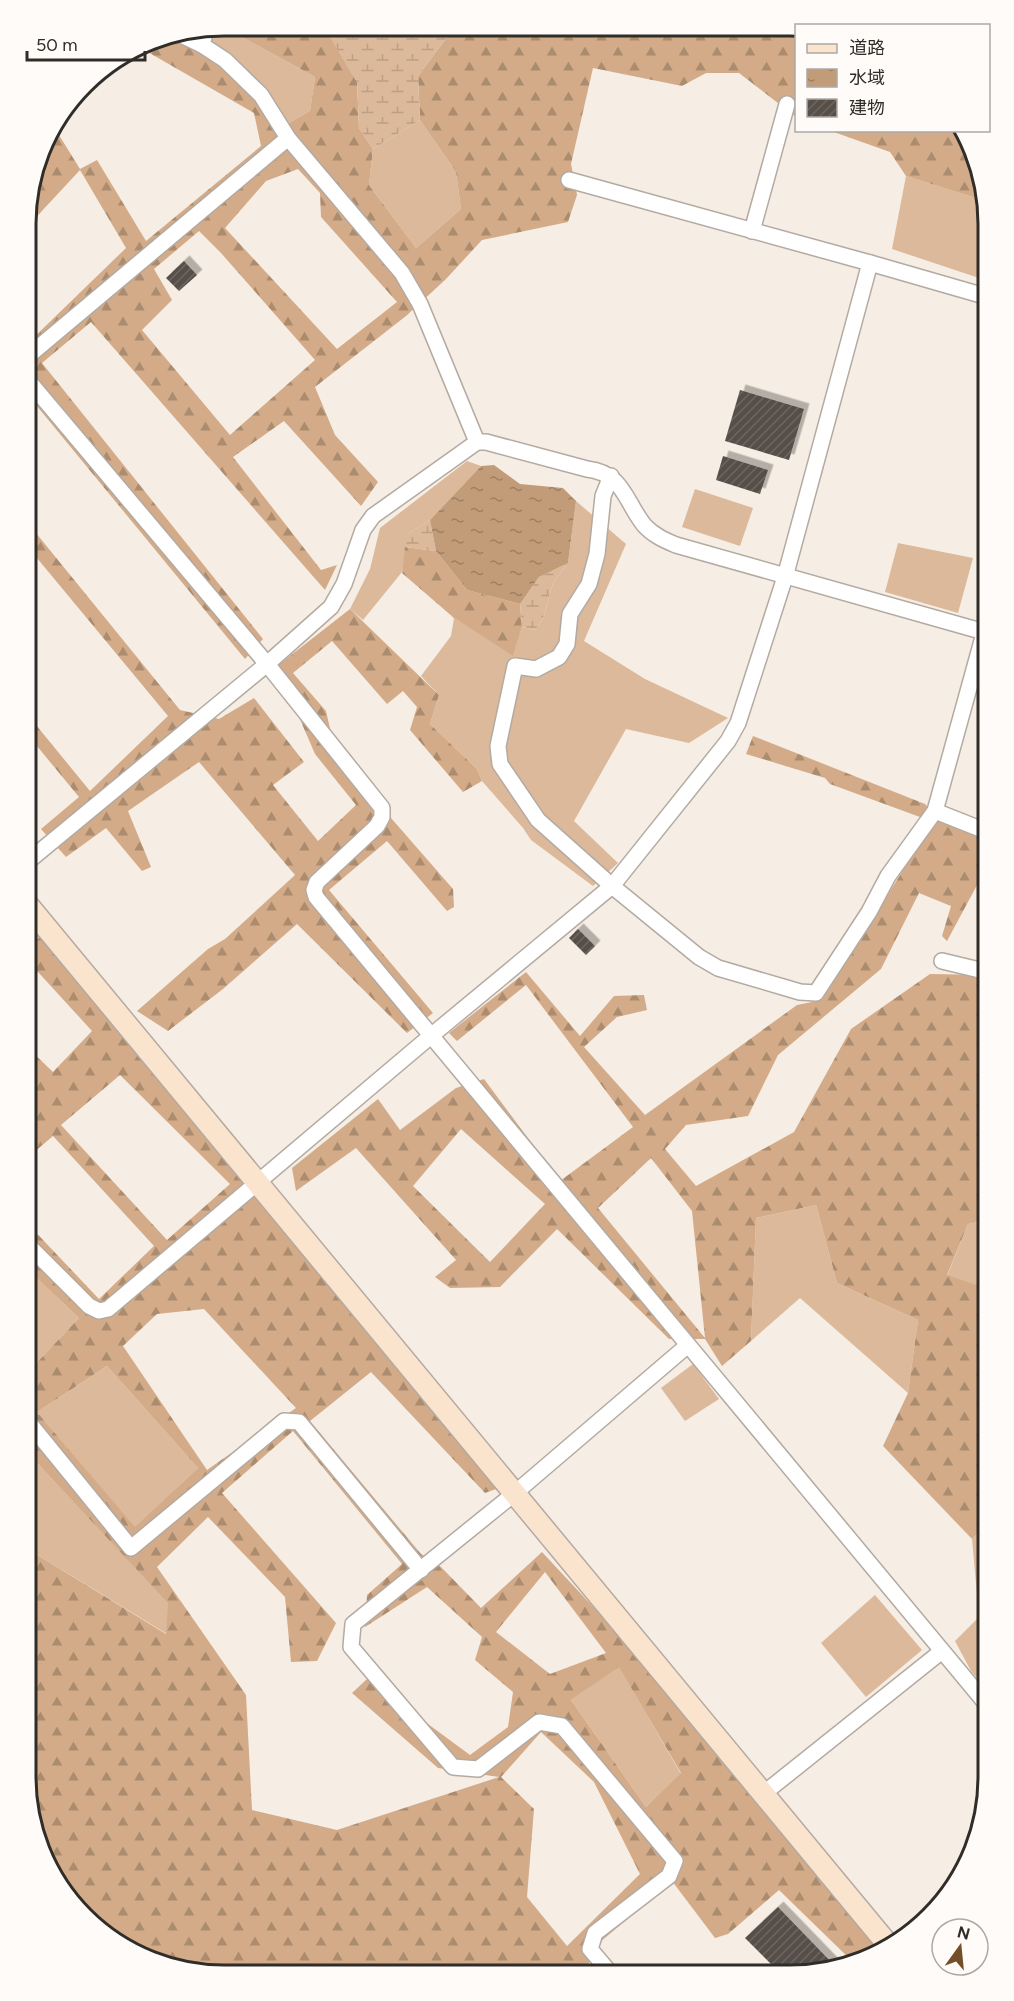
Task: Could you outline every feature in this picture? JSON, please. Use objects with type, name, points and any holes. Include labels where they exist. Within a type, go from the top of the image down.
[{"type":"street","points":[[202,45],[204,38]]},
{"type":"street","points":[[191,40],[225,60],[261,95],[288,138],[402,273],[420,304],[477,442]]},
{"type":"street","points":[[752,231],[787,104]]},
{"type":"street","points":[[36,349],[288,138]]},
{"type":"street","points":[[569,180],[978,294]]},
{"type":"street","points":[[36,1253],[89,1306],[99,1311],[108,1309],[612,886],[728,741],[738,723],[785,577],[870,263]]},
{"type":"street","points":[[36,390],[267,664],[382,808],[382,817],[377,826],[317,882],[314,890],[316,897],[978,1694]]},
{"type":"street","points":[[36,855],[267,664],[331,607],[344,584],[363,530],[373,516],[477,442],[486,442],[587,469],[600,470],[621,487],[644,525],[656,536],[676,545],[785,577],[978,626]]},
{"type":"street","points":[[611,477],[603,496],[597,554],[590,584],[570,614],[567,644],[559,657],[536,669],[515,666],[498,746],[500,764],[538,820],[612,886],[699,957],[718,968],[800,992],[816,993],[869,912],[888,876],[936,811],[978,660]]},
{"type":"street","points":[[936,811],[978,828]]},
{"type":"street","points":[[36,915],[884,1940]]},
{"type":"street","points":[[942,961],[978,970]]},
{"type":"street","points":[[604,1965],[590,1949],[595,1933],[669,1876],[675,1861],[562,1726],[539,1722],[478,1769],[453,1767],[351,1647],[353,1624],[515,1493],[688,1345]]},
{"type":"street","points":[[36,1431],[131,1548],[284,1421],[299,1422],[421,1570]]},
{"type":"street","points":[[763,1794],[942,1650]]},
{"type":"green space","points":[[240,36],[315,77],[310,111],[289,123],[249,74],[211,44],[213,37]]},
{"type":"green space","points":[[240,36],[330,36],[357,82],[359,128],[373,149],[369,185],[416,248],[461,209],[456,172],[420,120],[418,76],[448,36],[795,36],[795,116],[739,73],[706,73],[682,86],[593,68],[571,164],[577,195],[568,222],[482,240],[446,279],[406,316],[315,387],[335,435],[378,482],[361,506],[284,421],[233,457],[321,570],[337,565],[325,590],[91,322],[42,363],[263,639],[245,659],[36,405],[36,335],[126,248],[80,170],[37,217],[38,200],[42,176],[59,135],[80,169],[97,160],[146,241],[261,146],[254,113],[148,52],[176,42],[213,37],[211,44],[249,74],[289,123],[310,111],[315,77]],"holes":[[[298,169],[320,193],[321,217],[397,302],[337,349],[225,228],[266,181]],[[199,231],[315,360],[230,435],[142,330],[172,300],[154,269]]]},
{"type":"green space","points":[[327,36],[448,36],[418,76],[420,120],[373,149],[359,128],[357,82],[330,37]]},
{"type":"green space","points":[[420,120],[456,172],[461,209],[416,248],[369,185],[373,149]]},
{"type":"green space","points":[[834,132],[953,132],[968,164],[976,198],[906,176],[890,152]]},
{"type":"green space","points":[[906,176],[976,198],[978,212],[978,278],[892,249]]},
{"type":"green space","points":[[467,461],[481,466],[430,520],[409,533],[402,572],[363,620],[350,609],[370,569],[380,528]]},
{"type":"green space","points":[[695,489],[753,508],[740,546],[682,527]]},
{"type":"green space","points":[[576,501],[626,544],[584,641],[645,679],[728,718],[689,743],[626,729],[574,821],[618,863],[593,886],[531,840],[482,781],[477,769],[430,724],[439,695],[421,676],[451,636],[454,618],[513,655],[522,627],[535,630],[543,619],[553,583],[568,563]]},
{"type":"green space","points":[[430,520],[436,551],[405,547],[409,533]]},
{"type":"green space","points":[[36,533],[180,710],[219,719],[254,698],[304,762],[273,785],[318,841],[356,805],[315,754],[277,666],[350,609],[439,695],[430,724],[477,769],[482,781],[463,792],[410,730],[417,707],[403,691],[387,704],[332,641],[293,673],[326,711],[336,755],[453,889],[454,907],[447,911],[387,841],[329,890],[433,1013],[407,1033],[297,924],[223,989],[168,1031],[137,1011],[208,949],[225,939],[295,875],[199,762],[128,811],[151,867],[142,871],[106,828],[66,857],[41,829],[79,797],[36,745],[36,725],[90,791],[168,716],[36,557]]},
{"type":"green space","points":[[898,543],[973,558],[958,613],[885,592]]},
{"type":"green space","points":[[405,547],[436,551],[467,590],[520,604],[522,627],[513,656],[454,618],[402,573]]},
{"type":"green space","points":[[568,563],[553,583],[543,619],[535,630],[522,627],[520,604],[539,577]]},
{"type":"green space","points":[[753,736],[925,804],[938,818],[978,834],[978,883],[947,941],[942,936],[951,906],[919,893],[881,969],[778,1055],[748,1116],[686,1125],[665,1149],[696,1186],[794,1132],[851,1029],[930,974],[978,975],[978,1222],[968,1224],[947,1275],[978,1286],[978,1533],[972,1539],[883,1446],[908,1393],[918,1320],[837,1283],[816,1205],[756,1218],[751,1341],[722,1366],[705,1339],[669,1339],[557,1229],[500,1287],[450,1288],[435,1277],[456,1260],[356,1148],[296,1191],[292,1168],[378,1099],[400,1130],[456,1088],[484,1079],[560,1181],[633,1127],[526,985],[457,1041],[449,1033],[526,972],[580,1036],[614,996],[644,995],[647,1010],[617,1017],[584,1047],[645,1115],[797,1005],[822,1000],[925,835],[920,817],[830,784],[825,778],[746,754]],"holes":[[[461,1129],[545,1204],[490,1262],[413,1186]],[[651,1158],[692,1211],[705,1338],[598,1208]]]},
{"type":"green space","points":[[40,937],[499,1488],[485,1493],[371,1372],[310,1421],[421,1554],[441,1567],[481,1608],[542,1552],[638,1655],[876,1945],[847,1956],[779,1890],[728,1934],[715,1938],[672,1881],[599,1943],[588,1965],[224,1965],[176,1959],[141,1946],[100,1918],[83,1901],[55,1860],[42,1825],[38,1801],[36,1777],[36,1554],[166,1634],[168,1603],[36,1462],[36,1363],[79,1318],[36,1277],[36,1233],[99,1299],[154,1246],[53,1136],[36,1150],[36,1056],[53,1072],[92,1031],[38,972],[36,973],[36,940]],"holes":[[[120,1075],[230,1184],[167,1240],[61,1125]],[[204,1309],[296,1408],[207,1470],[123,1346],[157,1314]],[[107,1366],[198,1468],[135,1527],[37,1412]],[[293,1431],[402,1564],[367,1595],[365,1627],[427,1587],[482,1637],[475,1660],[513,1692],[508,1727],[470,1755],[367,1679],[352,1693],[438,1768],[499,1777],[337,1830],[252,1810],[246,1695],[157,1567],[208,1517],[285,1597],[291,1662],[317,1661],[336,1623],[222,1493]],[[545,1572],[606,1653],[550,1674],[496,1632]],[[619,1667],[681,1773],[646,1807],[571,1700]],[[541,1732],[594,1782],[640,1874],[567,1946],[527,1897],[534,1809],[501,1777]]]},
{"type":"green space","points":[[816,1205],[837,1283],[918,1320],[908,1393],[800,1298],[751,1341],[756,1218]]},
{"type":"green space","points":[[978,1222],[978,1286],[947,1276],[968,1224]]},
{"type":"green space","points":[[36,1277],[79,1318],[36,1363]]},
{"type":"green space","points":[[693,1364],[719,1399],[685,1421],[661,1388]]},
{"type":"green space","points":[[107,1366],[198,1468],[135,1528],[37,1412]]},
{"type":"green space","points":[[36,1462],[169,1603],[167,1634],[36,1554]]},
{"type":"green space","points":[[978,1533],[978,1606],[972,1539]]},
{"type":"green space","points":[[875,1595],[922,1650],[866,1697],[821,1643]]},
{"type":"green space","points":[[978,1618],[978,1679],[971,1671],[955,1641]]},
{"type":"green space","points":[[619,1666],[681,1774],[646,1807],[571,1700]]},
{"type":"water","points":[[494,465],[520,484],[563,488],[576,501],[568,563],[539,577],[520,604],[467,590],[436,551],[430,520],[481,466]]},
{"type":"building","points":[[184,261],[197,275],[179,291],[166,278]]},
{"type":"building","points":[[740,390],[804,409],[789,460],[725,441]]},
{"type":"building","points":[[723,456],[768,470],[760,494],[716,480]]},
{"type":"building","points":[[578,929],[595,946],[586,955],[569,938]]},
{"type":"building","points":[[778,1907],[829,1960],[772,1965],[745,1938]]}]
